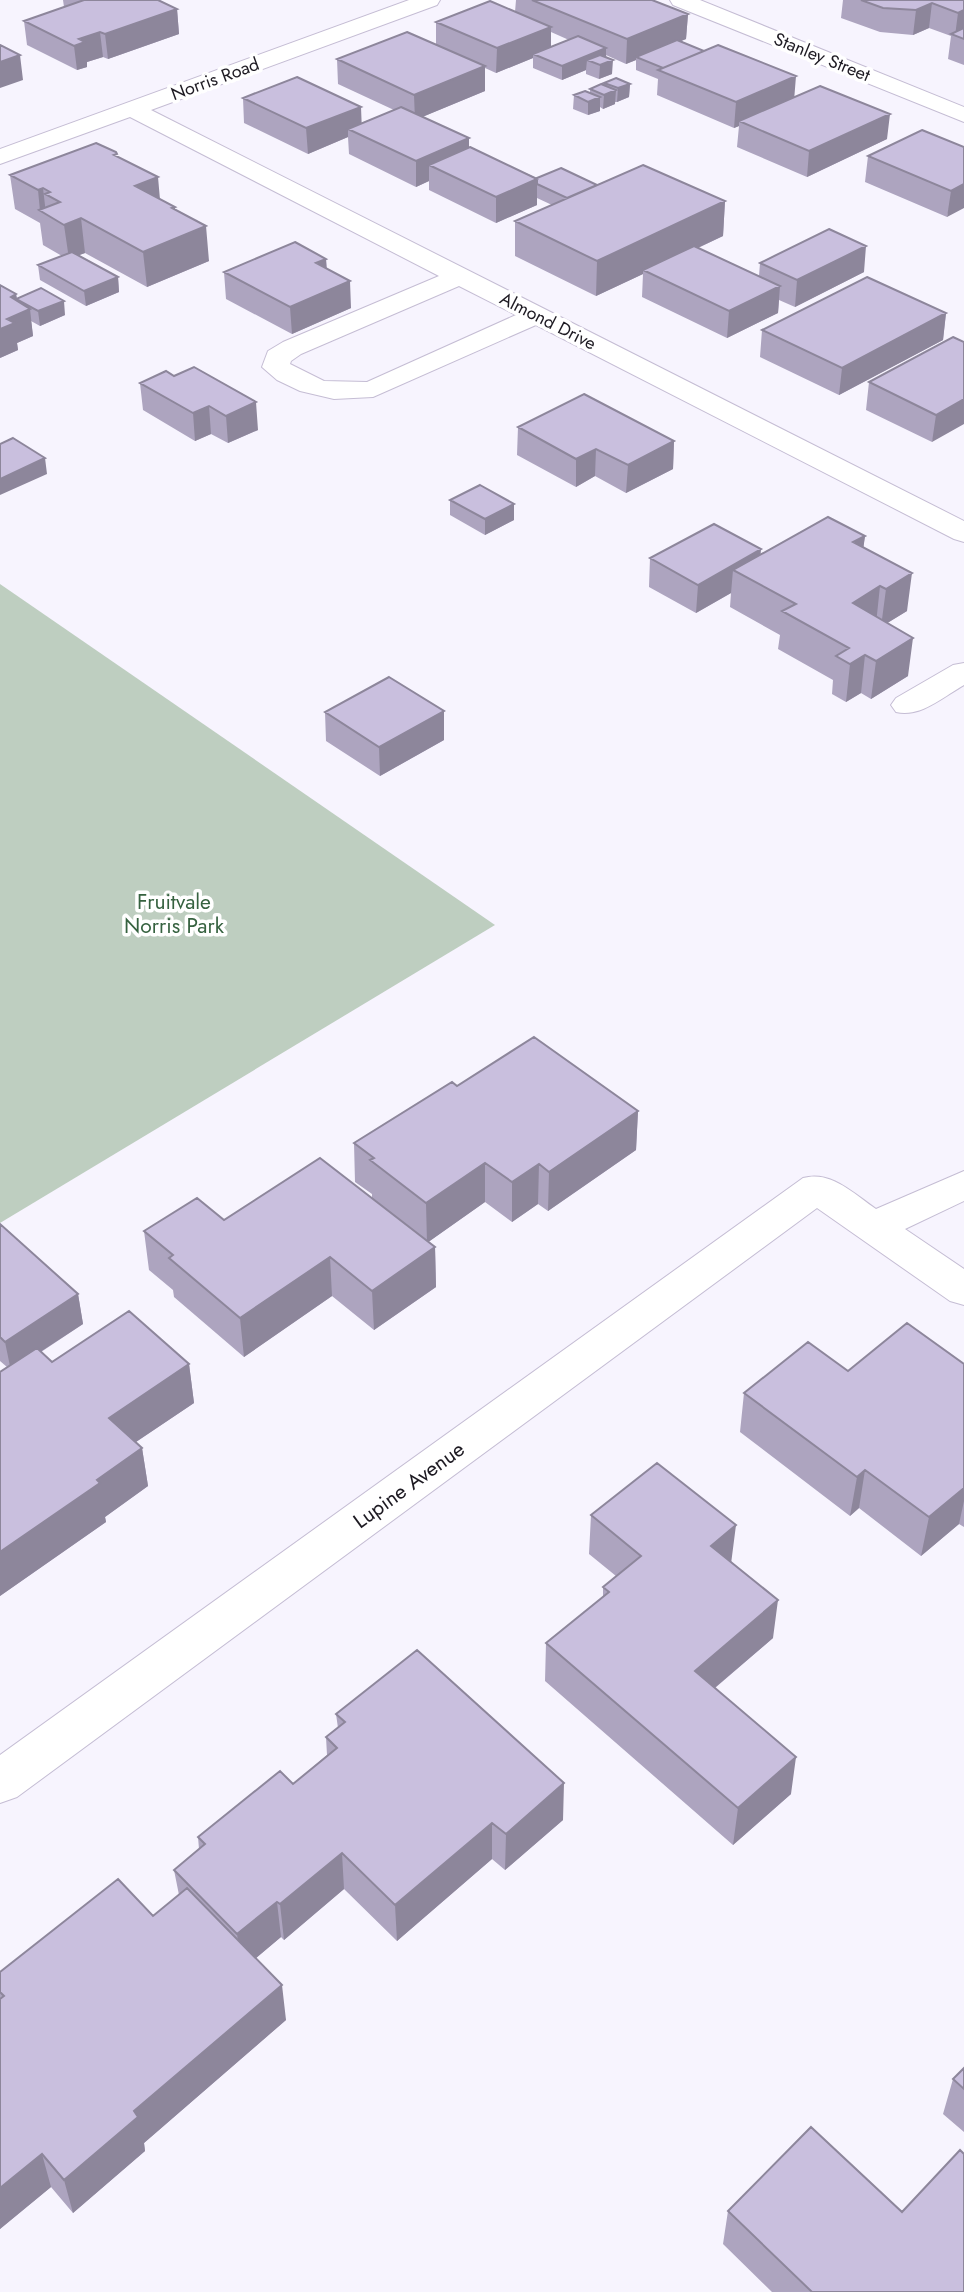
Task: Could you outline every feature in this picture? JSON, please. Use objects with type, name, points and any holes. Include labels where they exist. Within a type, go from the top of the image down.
[{"type":"street","name":"Norris Road","points":[[0,157],[428,0]]},
{"type":"street","name":"Stanley Street","points":[[681,0],[964,115]]},
{"type":"street","name":"Almond Drive","points":[[132,109],[964,533]]},
{"type":"street","points":[[460,276],[292,348],[278,357],[276,367],[302,383],[329,391],[354,392],[373,389],[537,315]]},
{"type":"street","points":[[907,705],[964,671]]},
{"type":"street","points":[[964,1185],[875,1228],[964,1290]]},
{"type":"street","name":"Lupine Avenue","points":[[0,1782],[817,1188],[875,1228]]},
{"type":"green space","name":"Fruitvale Norris Park","points":[[0,584],[495,925],[0,1223]]},
{"type":"building","points":[[84,0],[158,0],[177,9],[105,34],[100,32],[79,39],[85,42],[74,46],[24,21]]},
{"type":"building","points":[[532,0],[652,0],[688,14],[627,39]]},
{"type":"building","points":[[861,0],[964,0],[964,10],[958,13],[932,3],[916,10],[883,8]]},
{"type":"building","points":[[490,1],[551,27],[497,48],[436,22]]},
{"type":"building","points":[[964,28],[964,39],[951,34]]},
{"type":"building","points":[[407,32],[485,66],[414,95],[337,59]]},
{"type":"building","points":[[578,36],[606,48],[562,66],[533,54]]},
{"type":"building","points":[[677,40],[704,51],[663,68],[636,57]]},
{"type":"building","points":[[0,45],[20,55],[0,62]]},
{"type":"building","points":[[718,45],[796,76],[736,102],[658,70]]},
{"type":"building","points":[[600,55],[613,60],[600,65],[587,60]]},
{"type":"building","points":[[297,77],[361,107],[306,128],[243,98]]},
{"type":"building","points":[[616,78],[630,84],[618,88],[604,83]]},
{"type":"building","points":[[601,84],[616,90],[604,95],[590,89]]},
{"type":"building","points":[[820,86],[890,114],[809,151],[739,121]]},
{"type":"building","points":[[585,91],[600,97],[588,102],[574,95]]},
{"type":"building","points":[[401,107],[469,138],[416,161],[348,129]]},
{"type":"building","points":[[922,130],[964,147],[964,184],[951,191],[868,156]]},
{"type":"building","points":[[96,143],[158,177],[135,186],[206,226],[143,252],[81,218],[64,225],[39,210],[60,202],[45,194],[50,192],[43,188],[38,190],[10,175]]},
{"type":"building","points":[[470,147],[537,179],[496,197],[429,165]]},
{"type":"building","points":[[643,165],[725,201],[597,261],[515,221]]},
{"type":"building","points":[[561,168],[597,185],[567,198],[537,184],[537,178]]},
{"type":"building","points":[[829,229],[866,246],[797,280],[760,263]]},
{"type":"building","points":[[295,242],[326,259],[316,263],[350,281],[290,307],[224,272]]},
{"type":"building","points":[[694,246],[780,286],[729,311],[643,270]]},
{"type":"building","points":[[72,252],[118,277],[84,291],[38,265]]},
{"type":"building","points":[[867,277],[946,313],[842,368],[762,330]]},
{"type":"building","points":[[0,285],[16,294],[11,297],[30,309],[7,319],[15,323],[0,329]]},
{"type":"building","points":[[41,288],[64,301],[38,311],[16,299]]},
{"type":"building","points":[[953,337],[964,342],[964,399],[936,415],[869,382]]},
{"type":"building","points":[[194,367],[256,402],[226,416],[209,406],[193,413],[140,383],[166,371],[174,376]]},
{"type":"building","points":[[584,394],[674,441],[628,465],[596,449],[576,459],[518,427]]},
{"type":"building","points":[[13,438],[45,458],[0,479],[0,444]]},
{"type":"building","points":[[480,485],[514,504],[485,519],[450,500]]},
{"type":"building","points":[[828,517],[865,536],[853,542],[912,573],[886,589],[880,586],[853,603],[913,638],[876,661],[865,655],[850,664],[836,656],[849,648],[782,611],[796,604],[733,570]]},
{"type":"building","points":[[714,524],[761,549],[698,585],[650,558]]},
{"type":"building","points":[[389,677],[444,711],[379,747],[325,712]]},
{"type":"building","points":[[534,1037],[638,1111],[549,1172],[539,1164],[512,1182],[485,1163],[426,1203],[370,1160],[374,1158],[354,1143],[452,1082],[457,1086]]},
{"type":"building","points":[[320,1158],[435,1247],[372,1291],[330,1257],[240,1318],[169,1258],[173,1255],[144,1231],[197,1198],[224,1220]]},
{"type":"building","points":[[0,1224],[78,1294],[5,1342],[0,1337]]},
{"type":"building","points":[[129,1311],[189,1364],[109,1418],[142,1448],[97,1480],[100,1483],[0,1552],[0,1372],[37,1348],[52,1362]]},
{"type":"building","points":[[907,1323],[964,1364],[964,1488],[929,1517],[865,1470],[857,1477],[744,1393],[808,1342],[848,1371]]},
{"type":"building","points":[[657,1463],[736,1525],[711,1546],[778,1600],[695,1671],[796,1757],[738,1808],[546,1643],[609,1592],[603,1587],[641,1556],[591,1515]]},
{"type":"building","points":[[417,1650],[564,1783],[506,1834],[492,1823],[395,1905],[342,1853],[280,1904],[277,1902],[237,1934],[174,1870],[205,1844],[198,1837],[280,1771],[293,1784],[337,1748],[326,1737],[345,1722],[336,1714]]},
{"type":"building","points":[[118,1879],[153,1916],[187,1888],[282,1985],[134,2111],[138,2117],[64,2180],[42,2154],[0,2188],[0,1999],[4,1996],[0,1992],[0,1972]]},
{"type":"building","points":[[964,2068],[964,2089],[953,2079]]},
{"type":"building","points":[[811,2127],[902,2212],[960,2150],[964,2154],[964,2292],[812,2292],[728,2211]]}]
